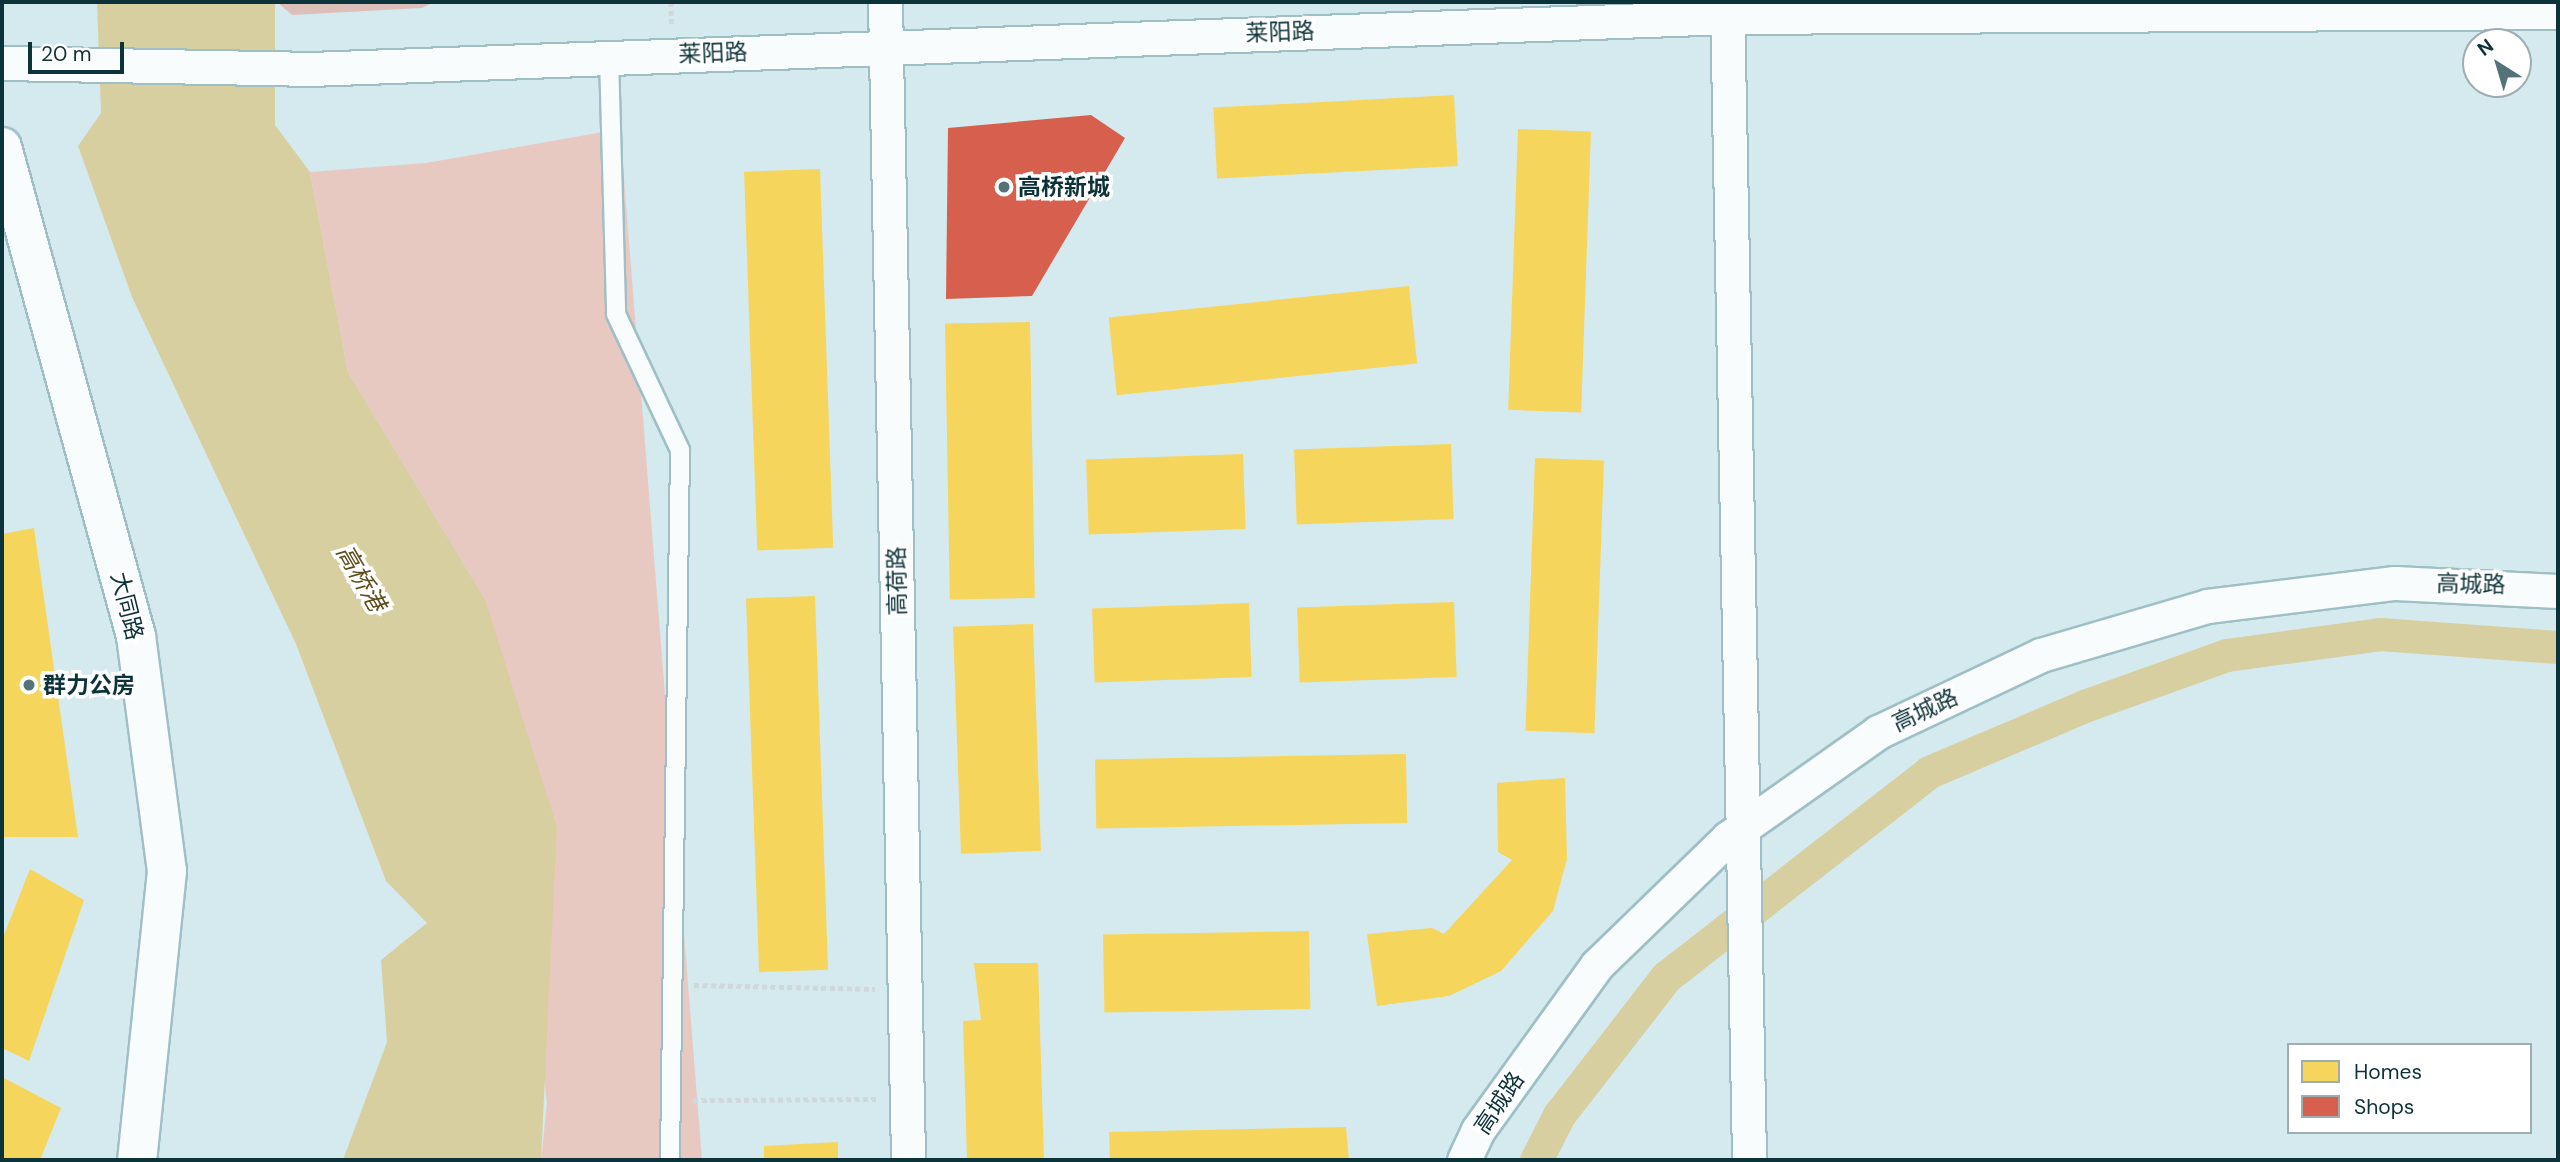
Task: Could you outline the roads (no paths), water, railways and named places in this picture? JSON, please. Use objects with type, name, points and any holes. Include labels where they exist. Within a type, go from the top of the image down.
[{"type":"street","name":"高荷路","points":[[885,2],[908,1160]]},
{"type":"street","name":"莱阳路","points":[[13,63],[310,69],[1727,9],[2558,12]]},
{"type":"street","points":[[1727,9],[1749,1160]]},
{"type":"street","name":"大同路","points":[[2,147],[136,636],[167,871],[137,1160]]},
{"type":"street","name":"高城路","points":[[1464,1160],[1478,1130],[1597,965],[1742,828],[1903,720],[2041,655],[2195,610],[2395,583],[2558,591]]},
{"type":"lane","points":[[609,57],[616,314],[680,450],[670,1160]]},
{"type":"water","name":"高桥港","points":[[97,2],[275,2],[275,125],[310,172],[348,372],[485,599],[557,827],[541,1160],[343,1160],[387,1042],[381,960],[427,923],[386,881],[296,644],[132,297],[78,146],[101,113]]},
{"type":"waterway","points":[[1536,1160],[1559,1115],[1666,977],[1929,772],[2087,705],[2227,655],[2380,634],[2558,647]]},
{"type":"place","name":"高桥新城","points":[[1004,187]]},
{"type":"place","name":"群力公房","points":[[29,685]]}]
